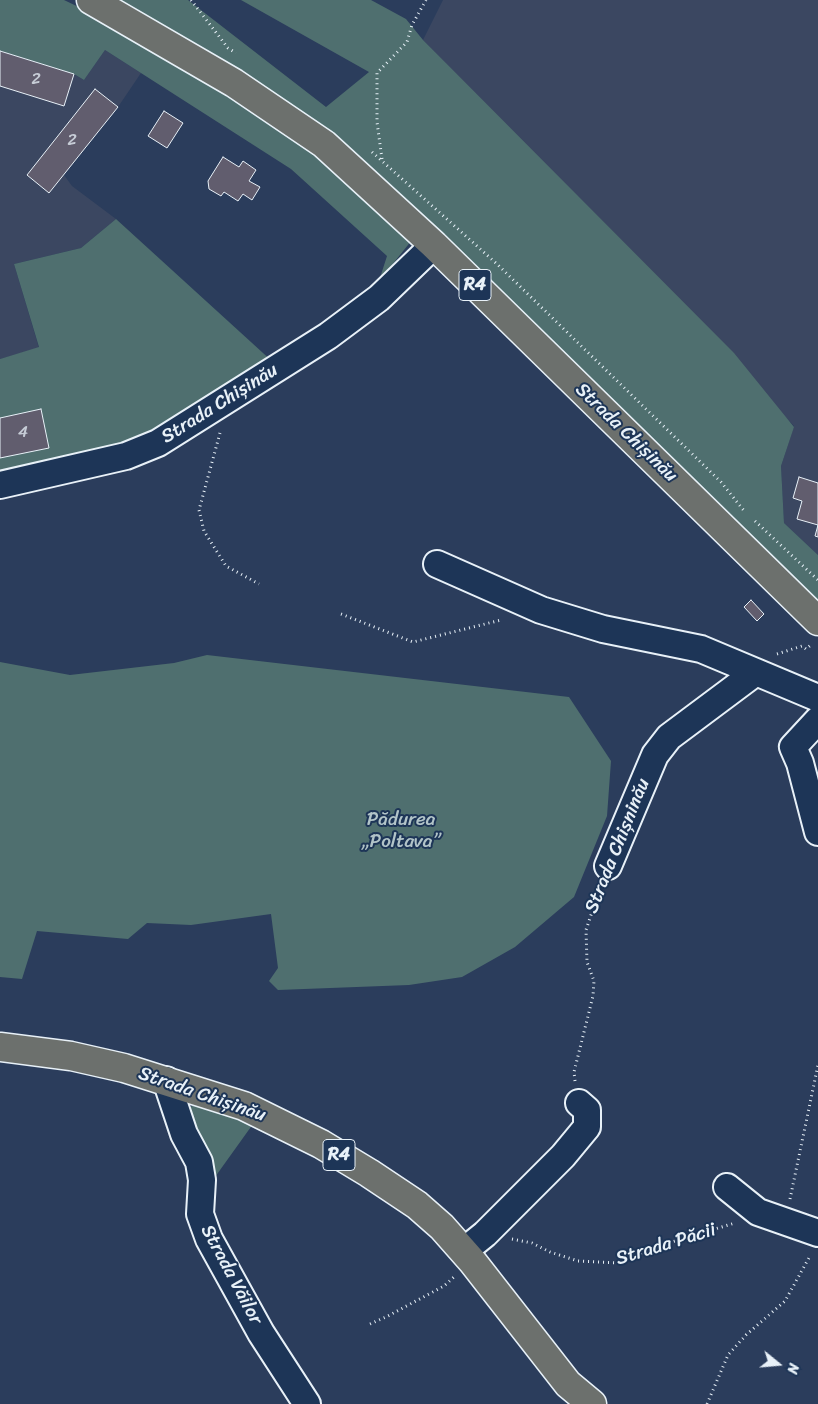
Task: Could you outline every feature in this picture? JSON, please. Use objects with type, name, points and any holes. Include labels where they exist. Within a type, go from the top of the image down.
[{"type":"main road","name":"Strada Chișinău","points":[[91,0],[234,83],[324,144],[434,245],[818,621]]},
{"type":"main road","name":"Strada Chișinău","points":[[0,1047],[71,1056],[166,1080],[244,1106],[321,1144],[369,1172],[417,1205],[442,1227],[468,1256],[549,1362],[568,1384],[592,1404]]},
{"type":"street","name":"Strada Chișinău","points":[[0,485],[126,456],[158,443],[328,336],[379,298],[434,245]]},
{"type":"street","points":[[437,564],[541,610],[603,629],[701,649],[818,698]]},
{"type":"street","name":"Strada Chișninău","points":[[608,866],[660,749],[669,737],[756,672]]},
{"type":"street","points":[[818,720],[807,729],[793,746],[800,763],[818,832]]},
{"type":"street","name":"Strada Văilor","points":[[166,1080],[184,1134],[199,1162],[202,1180],[200,1214],[209,1239],[261,1333],[307,1404]]},
{"type":"street","points":[[468,1256],[485,1234],[563,1156],[587,1127],[587,1110],[579,1103]]},
{"type":"street","points":[[728,1187],[758,1212],[786,1221],[816,1241]]},
{"type":"path","points":[[382,159],[377,122],[377,73],[407,42],[412,25],[426,0]]},
{"type":"path","points":[[227,400],[199,510],[204,530],[226,566],[259,584]]},
{"type":"path","points":[[341,614],[413,642],[541,610]]},
{"type":"path","name":"Strada Chișninău","points":[[579,1103],[574,1072],[593,996],[594,981],[587,962],[586,930],[608,866]]},
{"type":"path","points":[[786,1221],[792,1184],[818,1065]]},
{"type":"path","name":"Strada Păcii","points":[[485,1234],[532,1243],[550,1252],[578,1261],[619,1263],[655,1247],[736,1223],[758,1212]]},
{"type":"path","points":[[706,1404],[728,1355],[746,1335],[785,1301],[816,1241]]},
{"type":"path","points":[[370,1324],[444,1286],[468,1256]]},
{"type":"shaded area","points":[[443,0],[818,0],[818,555],[784,523],[781,466],[794,426],[423,40]]},
{"type":"shaded area","points":[[105,50],[141,73],[118,107],[64,175],[72,186],[116,219],[81,248],[14,264],[39,348],[0,359],[0,51],[74,74],[84,80]]},
{"type":"green space","points":[[0,0],[64,0],[135,34],[323,154],[412,240],[379,281],[387,256],[291,169],[105,50],[84,80],[74,74],[0,51]]},
{"type":"green space","points":[[110,0],[188,0],[326,107],[369,72],[241,0],[371,0],[406,19],[423,40],[734,353],[794,427],[781,466],[784,523],[818,555],[818,606],[440,241]]},
{"type":"green space","points":[[116,219],[274,363],[124,449],[0,477],[0,359],[39,347],[14,264],[81,248]]},
{"type":"green space","name":"Pădurea „Poltava”","points":[[207,655],[569,697],[611,761],[607,816],[574,897],[515,947],[462,977],[409,985],[278,990],[269,981],[278,968],[271,914],[191,925],[147,923],[128,939],[37,931],[22,979],[0,977],[0,662],[70,675],[174,663]]},
{"type":"green space","points":[[199,1104],[253,1124],[210,1184],[184,1113],[192,1106]]},
{"type":"building","points":[[0,51],[74,74],[64,106],[0,86]]},
{"type":"building","points":[[95,89],[118,107],[49,193],[27,175]]},
{"type":"building","points":[[164,111],[183,123],[167,148],[148,136]]},
{"type":"building","points":[[223,157],[239,167],[243,161],[256,170],[249,181],[260,187],[252,200],[243,194],[238,201],[224,192],[221,196],[209,189],[208,181]]},
{"type":"building","points":[[41,409],[49,448],[0,458],[0,418]]},
{"type":"building","points":[[799,477],[818,483],[818,525],[797,519],[802,501],[793,498]]},
{"type":"building","points":[[818,525],[818,537],[815,536]]},
{"type":"building","points":[[751,600],[764,614],[757,621],[744,607]]}]
